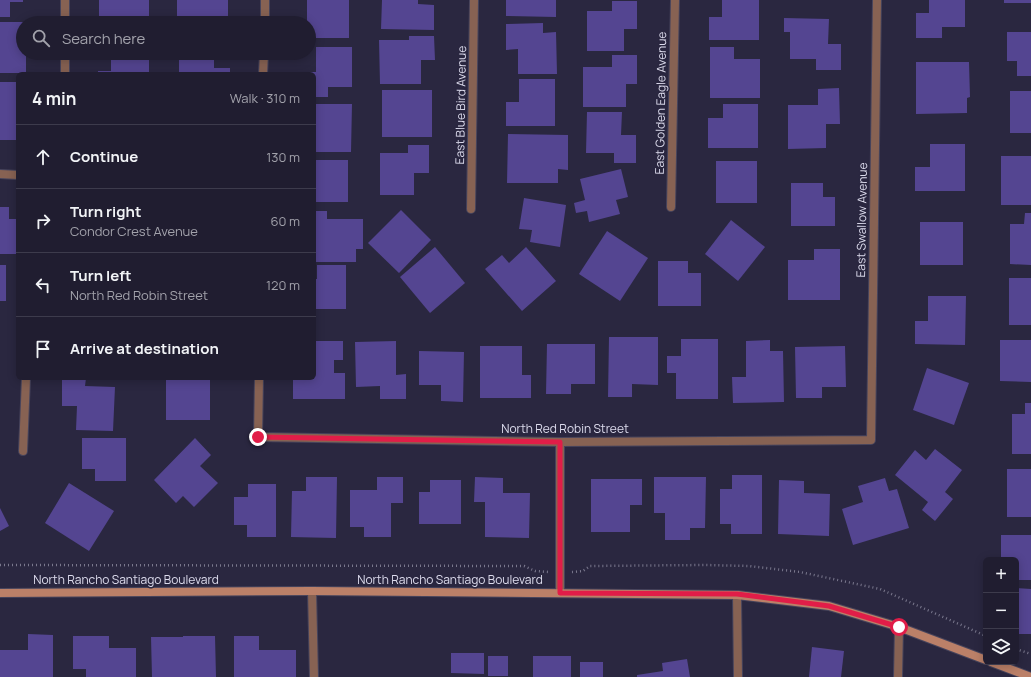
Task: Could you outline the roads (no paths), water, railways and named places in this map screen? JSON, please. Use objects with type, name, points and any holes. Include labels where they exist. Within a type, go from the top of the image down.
[{"type":"street","points":[[65,0],[65,16]]},
{"type":"street","points":[[264,16],[265,0]]},
{"type":"street","name":"East Blue Bird Avenue","points":[[471,210],[474,0]]},
{"type":"street","name":"East Golden Eagle Avenue","points":[[671,207],[675,0]]},
{"type":"street","name":"East Swallow Avenue","points":[[871,440],[876,0]]},
{"type":"street","points":[[65,60],[65,72]]},
{"type":"street","points":[[263,72],[264,60]]},
{"type":"street","points":[[0,174],[16,175]]},
{"type":"street","points":[[23,450],[26,380]]},
{"type":"street","name":"North Red Robin Street","points":[[259,380],[258,437],[560,442],[871,440]]},
{"type":"street","points":[[560,442],[560,593]]},
{"type":"street","points":[[312,591],[314,677]]},
{"type":"street","name":"North Rancho Santiago Boulevard","points":[[0,593],[312,591],[737,594],[829,606],[899,627],[983,659]]},
{"type":"street","points":[[737,594],[738,677]]},
{"type":"street","points":[[898,677],[899,627]]},
{"type":"street","points":[[999,665],[1031,677]]}]
